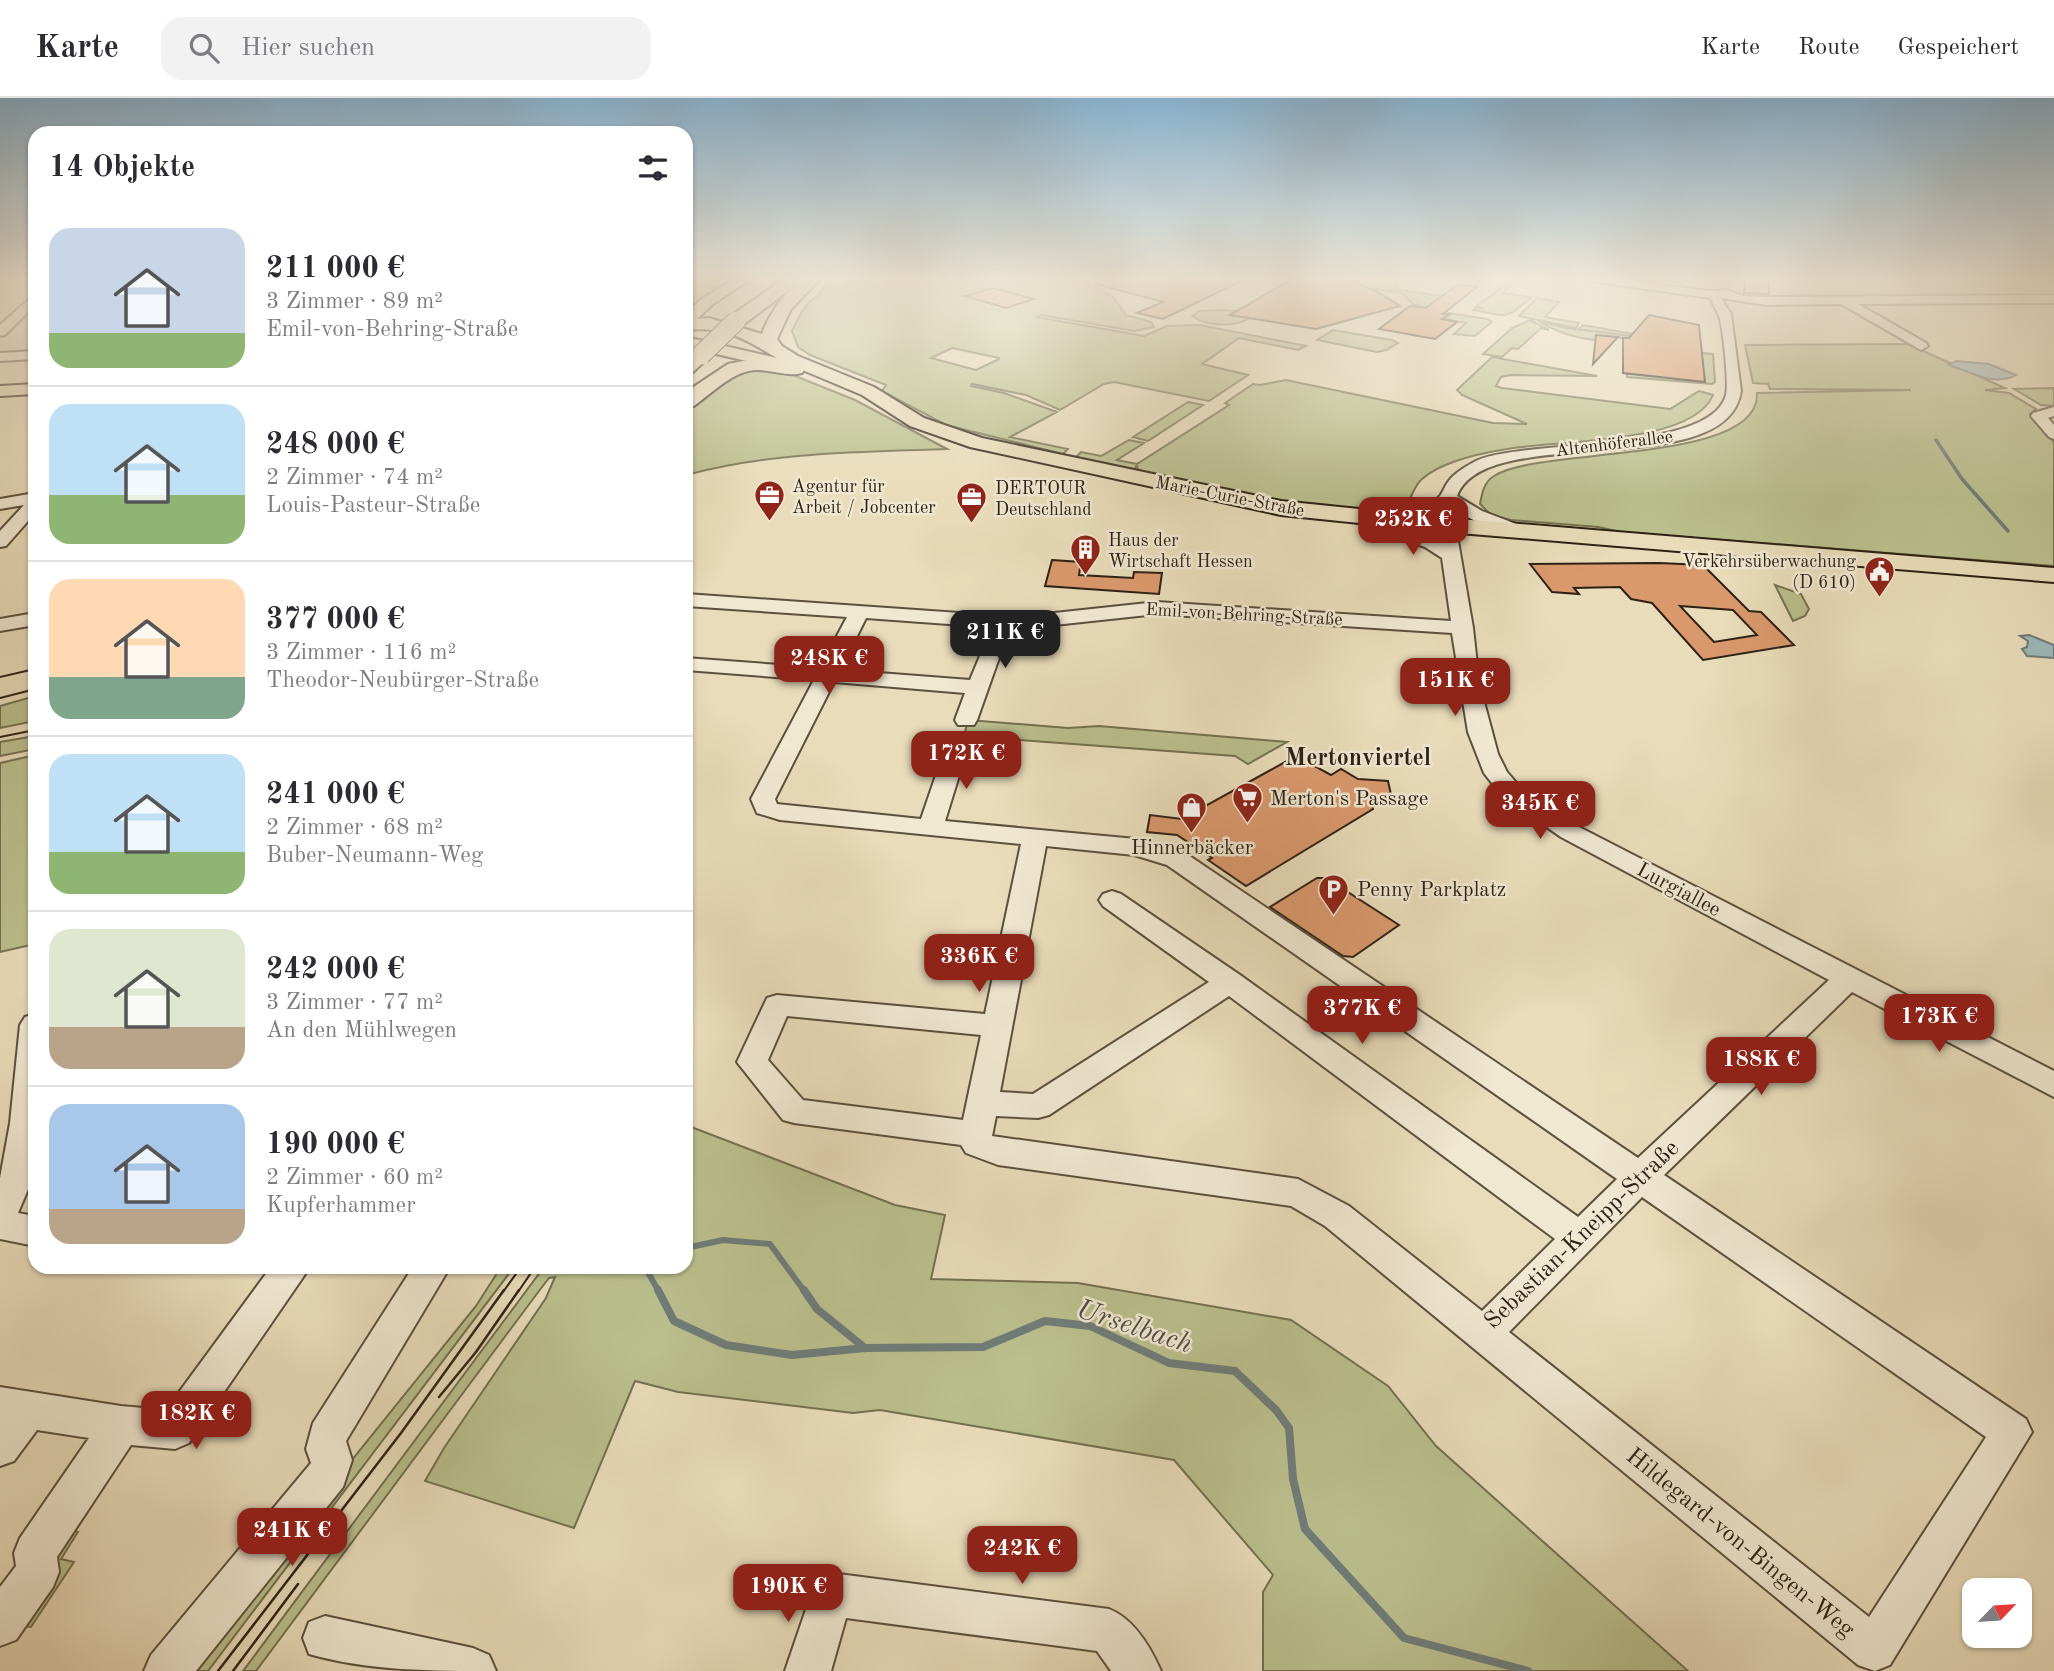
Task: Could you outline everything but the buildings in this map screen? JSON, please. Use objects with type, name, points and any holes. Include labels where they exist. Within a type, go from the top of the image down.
[{"type":"highway","points":[[693,396],[733,367],[766,364],[795,369]]},
{"type":"highway","points":[[0,678],[28,672]]},
{"type":"highway","points":[[0,688],[28,681]]},
{"type":"main road","name":"Marie-Curie-Straße","points":[[779,352],[869,391],[917,422],[977,443],[1281,508],[1394,524],[1449,538],[2054,580]]},
{"type":"main road","name":"Marie-Curie-Straße","points":[[693,359],[795,369],[844,388],[902,423],[979,449],[1284,516],[1394,524]]},
{"type":"main road","points":[[0,391],[28,389]]},
{"type":"main road","name":"Marie-Curie-Straße","points":[[1449,538],[1518,531],[2054,575]]},
{"type":"street","name":"Altenhöferallee","points":[[1448,498],[1461,477],[1494,461],[1537,453],[1656,440],[1686,433],[1716,420],[1730,405],[1734,390],[1730,352]]},
{"type":"street","points":[[0,357],[28,355]]},
{"type":"street","points":[[2054,411],[2038,416],[2054,434]]},
{"type":"street","points":[[1394,524],[1423,513],[1448,498]]},
{"type":"street","points":[[1448,498],[1476,515],[1518,531]]},
{"type":"street","points":[[1448,498],[1449,538]]},
{"type":"street","points":[[0,504],[28,502]]},
{"type":"street","points":[[0,542],[28,509]]},
{"type":"street","name":"Lurgiallee","points":[[1449,538],[1479,735],[1496,774],[1506,786],[1546,818],[1570,832],[2054,1085]]},
{"type":"street","name":"Emil-von-Behring-Straße","points":[[693,599],[1017,624],[1157,608],[1463,628]]},
{"type":"street","points":[[859,613],[763,799],[766,808],[791,815],[1136,847],[1176,859],[1641,1179]]},
{"type":"street","points":[[0,625],[28,620]]},
{"type":"street","points":[[930,828],[976,687],[996,638]]},
{"type":"street","points":[[693,665],[976,687]]},
{"type":"street","points":[[976,1134],[1035,837]]},
{"type":"street","points":[[1112,900],[1230,982],[1579,1237]]},
{"type":"street","name":"Sebastian-Kneipp-Straße","points":[[999,1026],[777,1005],[752,1062],[794,1111],[976,1134],[977,1144],[998,1152],[1298,1193],[1337,1216],[1483,1334],[1713,1105],[1848,979]]},
{"type":"street","points":[[983,1103],[1038,1106],[1230,982]]},
{"type":"street","points":[[0,1214],[27,1172],[28,1153]]},
{"type":"street","name":"Hildegard-von-Bingen-Weg","points":[[1483,1334],[1874,1649],[2012,1432],[1641,1179]]},
{"type":"street","points":[[0,1224],[28,1230]]},
{"type":"street","points":[[0,1447],[14,1408],[121,1425],[175,1430],[287,1274]]},
{"type":"street","points":[[167,1671],[329,1473],[332,1460],[326,1449],[327,1437],[428,1274]]},
{"type":"street","points":[[0,1624],[38,1572],[35,1553],[121,1425]]},
{"type":"street","points":[[808,1671],[831,1595],[1109,1631],[1138,1671]]},
{"type":"street","points":[[325,1638],[473,1671]]},
{"type":"green space","points":[[806,352],[943,352],[931,358],[976,370],[999,358],[973,352],[1218,352],[1202,364],[1248,375],[1209,401],[1114,382],[1104,384],[1060,410],[1026,395],[972,384],[971,386],[1004,393],[1057,412],[1010,437],[1068,449],[1063,454],[946,425],[882,391],[886,385]]},
{"type":"green space","points":[[1485,352],[1507,352],[1502,357],[1483,354]]},
{"type":"green space","points":[[1747,352],[1927,352],[2005,388],[1985,390],[2009,393],[2036,409],[2030,414],[2054,442],[2054,566],[1621,532],[1598,527],[1511,520],[1491,515],[1480,504],[1484,488],[1491,478],[1518,467],[1687,443],[1724,432],[1749,416],[1757,393],[1911,390],[1770,389],[1768,384],[1753,383]]},
{"type":"green space","points":[[1701,353],[1713,354],[1715,382],[1712,384],[1627,377],[1627,373]]},
{"type":"green space","points":[[1492,357],[1597,376],[1511,375],[1501,377],[1496,386],[1502,388],[1670,409],[1699,391],[1713,395],[1700,411],[1679,423],[1651,432],[1507,449],[1451,463],[1422,479],[1402,510],[1397,512],[1283,502],[1138,470],[1137,465],[1134,470],[1076,457],[1081,452],[1101,456],[1129,440],[1144,443],[1117,460],[1137,464],[1229,405],[1225,403],[1253,384],[1286,380],[1493,423],[1527,424],[1462,395],[1457,390]]},
{"type":"green space","points":[[741,369],[778,369],[855,400],[947,449],[783,457],[693,473],[693,405]]},
{"type":"green space","points":[[2054,388],[2054,406],[2041,405],[2014,389]]},
{"type":"green space","points":[[1188,402],[1203,405],[1148,441],[1133,437]]},
{"type":"green space","points":[[1775,585],[1801,594],[1809,609],[1805,616],[1793,621]]},
{"type":"green space","points":[[28,698],[28,722],[0,728],[0,706]]},
{"type":"green space","points":[[968,720],[1068,728],[1099,726],[1287,742],[1248,764],[1235,756],[964,736]]},
{"type":"green space","points":[[28,737],[28,750],[0,756],[0,742]]},
{"type":"green space","points":[[28,757],[28,946],[0,952],[0,763]]},
{"type":"green space","points":[[693,1128],[895,1205],[945,1215],[931,1279],[1078,1283],[1291,1320],[1388,1386],[1436,1446],[1688,1671],[1263,1671],[1263,1592],[1273,1575],[1174,1460],[880,1410],[853,1413],[678,1392],[635,1381],[574,1528],[425,1481],[444,1448],[546,1298],[555,1277],[549,1278],[539,1291],[256,1671],[243,1671],[539,1274],[693,1274]]},
{"type":"green space","points":[[497,1274],[509,1274],[208,1671],[182,1671],[476,1306]]},
{"type":"green space","points":[[61,1528],[78,1532],[61,1559],[74,1562],[31,1627],[9,1625]]},
{"type":"water","points":[[1956,361],[1989,364],[2016,375],[2000,379],[1982,377],[1949,365]]},
{"type":"water","points":[[2029,635],[2054,645],[2054,658],[2027,656],[2022,649],[2027,647],[2028,641],[2020,636]]},
{"type":"waterway","points":[[1936,440],[1962,479],[2008,531]]},
{"type":"waterway","name":"Urselbach","points":[[693,1246],[723,1240],[770,1244],[805,1292]]},
{"type":"waterway","name":"Urselbach","points":[[649,1274],[659,1292]]},
{"type":"waterway","name":"Urselbach","points":[[658,1290],[674,1321],[726,1345],[792,1355],[865,1348]]},
{"type":"waterway","name":"Urselbach","points":[[804,1290],[817,1309],[865,1348]]},
{"type":"waterway","name":"Urselbach","points":[[865,1348],[983,1347],[1045,1321],[1090,1326],[1169,1363],[1235,1371],[1276,1410],[1289,1428],[1293,1479],[1305,1529],[1404,1638],[1528,1671]]},
{"type":"tram line","points":[[0,737],[28,731]]},
{"type":"tram line","points":[[503,1292],[516,1274]]},
{"type":"tram line","points":[[518,1292],[530,1274]]},
{"type":"tram line","points":[[218,1671],[401,1433],[504,1290]]},
{"type":"tram line","points":[[439,1397],[476,1352],[519,1290]]},
{"type":"tram line","points":[[233,1671],[298,1584]]},
{"type":"place","name":"Agentur für Arbeit / Jobcenter","points":[[769,523]]},
{"type":"place","name":"DERTOUR Deutschland","points":[[972,525]]},
{"type":"place","name":"Haus der Wirtschaft Hessen","points":[[1085,577]]},
{"type":"place","name":"Verkehrsüberwachung (D 610)","points":[[1879,598]]},
{"type":"place","name":"Merton's Passage","points":[[1247,825]]},
{"type":"place","name":"Hinnerbäcker","points":[[1192,834]]},
{"type":"place","name":"Penny Parkplatz","points":[[1334,916]]},
{"type":"district","name":"Mertonviertel","points":[[1358,757]]}]
